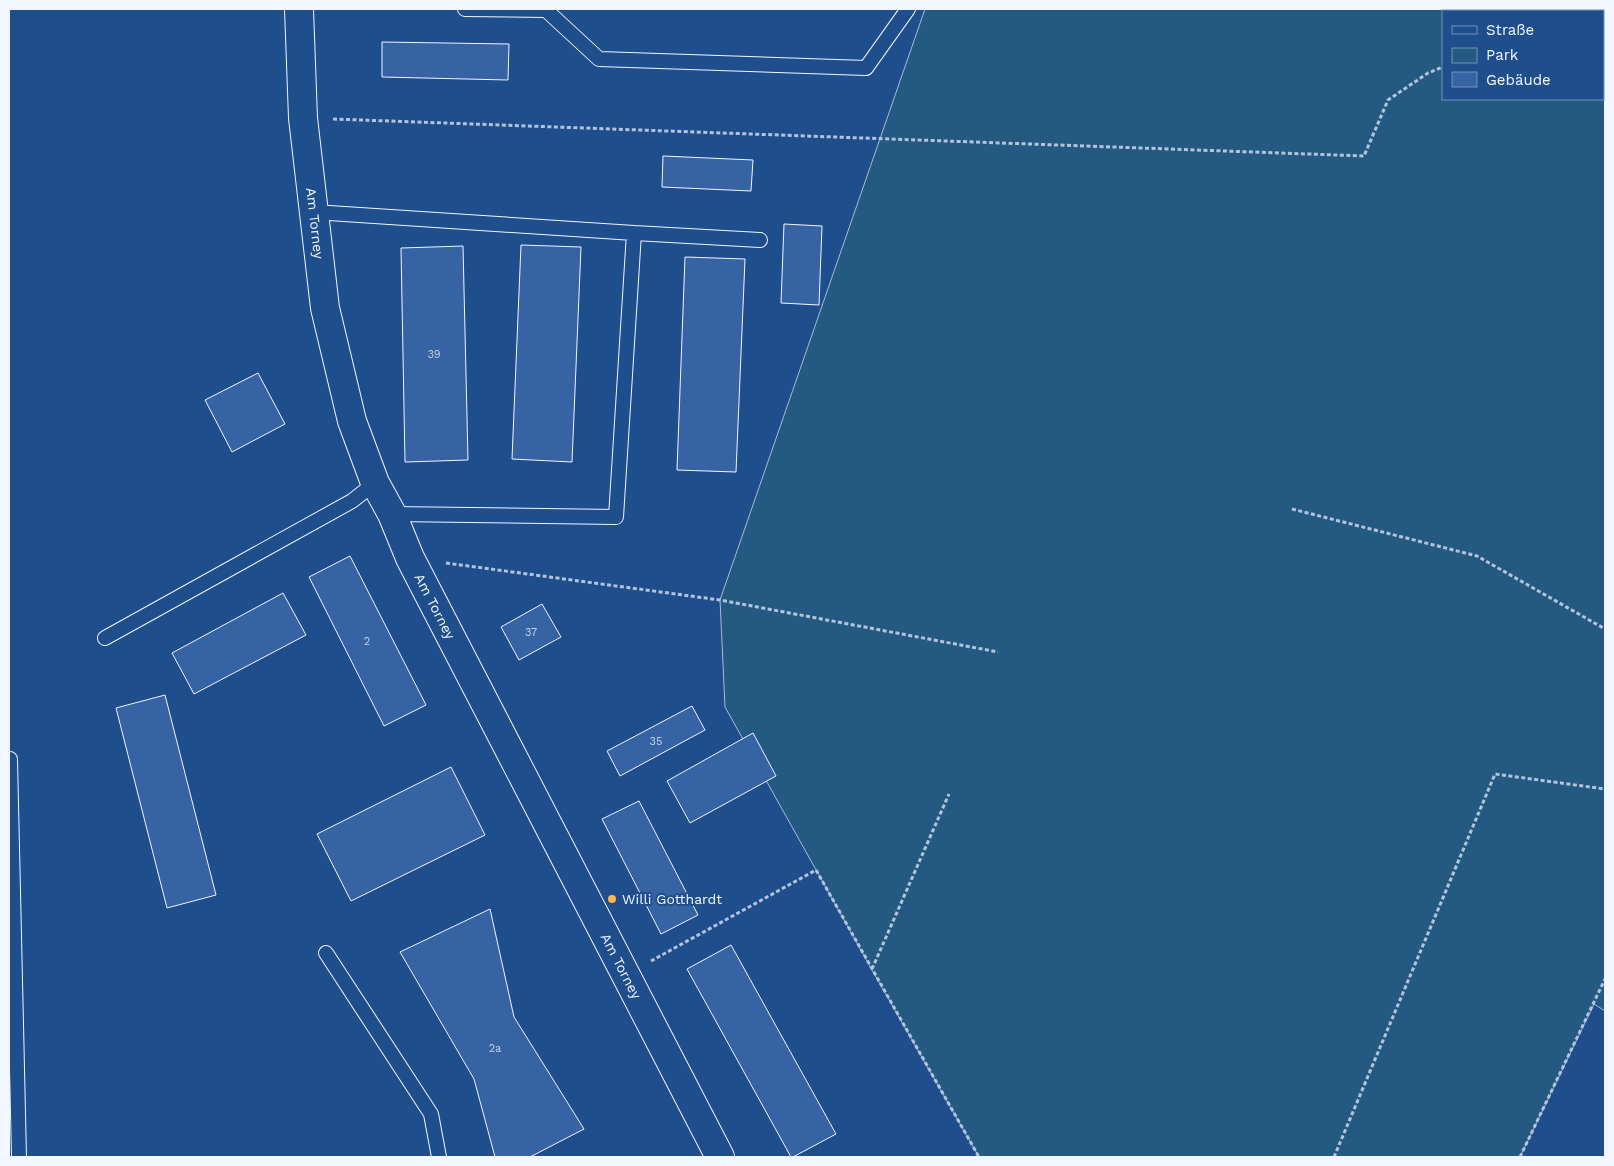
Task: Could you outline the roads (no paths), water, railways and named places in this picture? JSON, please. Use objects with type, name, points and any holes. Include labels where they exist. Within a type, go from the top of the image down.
[{"type":"street","name":"Am Torney","points":[[299,9],[303,118],[314,212],[328,317],[352,421],[375,483],[392,514],[410,558],[720,1157]]},
{"type":"lane","points":[[466,9],[546,10],[599,59],[866,68],[908,9]]},
{"type":"lane","points":[[314,212],[634,234],[760,240]]},
{"type":"lane","points":[[392,514],[616,517],[634,234]]},
{"type":"lane","points":[[105,638],[352,501],[375,483]]},
{"type":"lane","points":[[10,759],[19,1157]]},
{"type":"lane","points":[[326,952],[431,1114],[439,1157]]},
{"type":"place","name":"Willi Gotthardt","points":[[612,899]]}]
